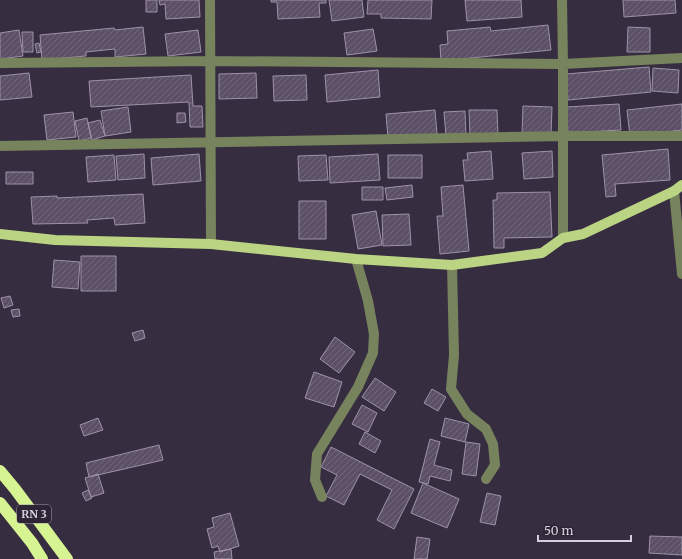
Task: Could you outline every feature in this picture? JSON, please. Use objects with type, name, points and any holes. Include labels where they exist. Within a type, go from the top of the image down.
[{"type":"highway","name":"RN 3","points":[[0,471],[67,559]]},
{"type":"highway","name":"RN 3","points":[[0,503],[32,543],[42,559]]},
{"type":"main road","points":[[0,234],[55,240],[211,244],[356,259],[452,265],[542,253],[563,238],[583,234],[678,188]]},
{"type":"street","points":[[210,0],[211,244]]},
{"type":"street","points":[[562,0],[563,238]]},
{"type":"street","points":[[0,63],[211,61],[563,64],[682,58]]},
{"type":"street","points":[[0,146],[563,136],[682,136]]},
{"type":"street","points":[[678,188],[682,274]]},
{"type":"street","points":[[322,497],[314,480],[317,454],[358,387],[373,353],[374,334],[368,301],[356,259]]},
{"type":"street","points":[[452,265],[454,354],[451,389],[467,414],[486,429],[493,444],[495,465],[486,480]]},
{"type":"building","points":[[146,0],[157,0],[157,12],[146,12]]},
{"type":"building","points":[[159,0],[199,0],[200,17],[166,19],[165,4],[160,5]]},
{"type":"building","points":[[271,0],[326,0],[326,3],[319,3],[320,17],[278,19],[277,2],[271,2]]},
{"type":"building","points":[[329,0],[362,0],[364,17],[332,21]]},
{"type":"building","points":[[368,0],[432,0],[431,19],[381,18],[381,14],[367,14]]},
{"type":"building","points":[[465,0],[521,0],[522,17],[467,21]]},
{"type":"building","points":[[623,0],[675,0],[676,13],[624,17]]},
{"type":"building","points":[[548,25],[551,50],[441,61],[440,45],[448,44],[447,31],[490,27],[491,31]]},
{"type":"building","points":[[143,27],[146,54],[115,57],[115,49],[86,52],[86,56],[42,60],[40,35],[114,28],[115,30]]},
{"type":"building","points":[[628,27],[650,28],[650,52],[627,52]]},
{"type":"building","points":[[373,29],[377,51],[347,55],[344,33]]},
{"type":"building","points":[[19,30],[23,56],[0,59],[0,33]]},
{"type":"building","points":[[198,30],[201,52],[168,56],[165,34]]},
{"type":"building","points":[[22,32],[33,32],[33,52],[23,52]]},
{"type":"building","points":[[39,43],[41,52],[37,53],[35,44]]},
{"type":"building","points":[[649,67],[651,92],[568,100],[566,74]]},
{"type":"building","points":[[653,68],[679,70],[678,93],[652,91]]},
{"type":"building","points":[[378,70],[380,97],[327,102],[325,75]]},
{"type":"building","points":[[29,73],[32,97],[0,100],[0,76]]},
{"type":"building","points":[[256,73],[257,98],[219,99],[219,74]]},
{"type":"building","points":[[191,75],[193,106],[202,106],[203,127],[190,127],[189,102],[91,107],[89,81]]},
{"type":"building","points":[[306,75],[307,100],[274,101],[273,76]]},
{"type":"building","points":[[619,104],[621,130],[568,133],[566,107]]},
{"type":"building","points":[[682,104],[682,130],[630,136],[627,110]]},
{"type":"building","points":[[523,106],[552,107],[551,135],[522,134]]},
{"type":"building","points":[[128,107],[131,132],[105,136],[101,111]]},
{"type":"building","points":[[435,110],[437,134],[388,138],[386,114]]},
{"type":"building","points":[[469,110],[497,110],[498,135],[470,136]]},
{"type":"building","points":[[465,111],[466,135],[446,136],[444,112]]},
{"type":"building","points":[[73,112],[76,137],[47,140],[44,115]]},
{"type":"building","points":[[177,113],[185,113],[186,122],[177,123]]},
{"type":"building","points":[[87,118],[91,138],[79,141],[75,121]]},
{"type":"building","points":[[100,120],[105,136],[92,140],[88,123]]},
{"type":"building","points":[[668,149],[670,180],[615,184],[616,196],[606,197],[602,155]]},
{"type":"building","points":[[491,151],[493,179],[465,181],[463,160],[468,160],[467,153]]},
{"type":"building","points":[[552,151],[553,177],[524,179],[522,153]]},
{"type":"building","points":[[144,154],[145,178],[118,180],[116,156]]},
{"type":"building","points":[[199,154],[201,181],[153,185],[151,158]]},
{"type":"building","points":[[378,154],[380,180],[330,183],[329,157]]},
{"type":"building","points":[[114,155],[116,180],[88,182],[86,157]]},
{"type":"building","points":[[326,155],[328,180],[299,181],[298,156]]},
{"type":"building","points":[[388,155],[422,155],[422,178],[388,178]]},
{"type":"building","points":[[6,172],[33,172],[33,184],[6,184]]},
{"type":"building","points":[[412,185],[413,197],[387,200],[385,188]]},
{"type":"building","points":[[463,185],[469,251],[440,254],[437,216],[443,216],[441,187]]},
{"type":"building","points":[[362,187],[383,187],[383,200],[362,200]]},
{"type":"building","points":[[550,192],[552,237],[504,238],[504,248],[494,248],[493,200],[497,200],[497,193]]},
{"type":"building","points":[[143,194],[145,223],[115,225],[114,218],[87,220],[88,223],[33,224],[31,197],[57,196],[57,198]]},
{"type":"building","points":[[299,201],[326,201],[326,239],[299,239]]},
{"type":"building","points":[[376,211],[382,245],[358,249],[352,215]]},
{"type":"building","points":[[409,214],[411,245],[383,246],[382,215]]},
{"type":"building","points":[[81,256],[116,256],[116,291],[81,291]]},
{"type":"building","points":[[54,260],[80,262],[78,289],[52,287]]},
{"type":"building","points":[[10,296],[13,305],[4,308],[1,298]]},
{"type":"building","points":[[19,309],[20,316],[13,317],[11,310]]},
{"type":"building","points":[[143,330],[145,338],[135,341],[132,333]]},
{"type":"building","points":[[335,337],[355,352],[339,373],[320,359]]},
{"type":"building","points":[[314,372],[342,382],[334,407],[305,398]]},
{"type":"building","points":[[375,378],[396,392],[384,411],[362,397]]},
{"type":"building","points":[[432,389],[446,397],[438,411],[424,403]]},
{"type":"building","points":[[362,405],[377,413],[368,432],[352,424]]},
{"type":"building","points":[[98,418],[103,430],[84,436],[80,425]]},
{"type":"building","points":[[445,418],[469,424],[465,442],[441,436]]},
{"type":"building","points":[[365,432],[381,441],[375,453],[359,444]]},
{"type":"building","points":[[430,439],[440,442],[434,465],[452,470],[450,481],[430,476],[428,484],[419,482]]},
{"type":"building","points":[[466,442],[480,444],[476,476],[462,474]]},
{"type":"building","points":[[159,445],[163,460],[89,477],[86,463]]},
{"type":"building","points":[[331,447],[414,489],[394,529],[377,520],[392,490],[360,474],[344,505],[326,496],[337,475],[321,467]]},
{"type":"building","points":[[98,474],[104,493],[91,497],[85,478]]},
{"type":"building","points":[[423,483],[459,499],[447,528],[411,513]]},
{"type":"building","points":[[88,490],[92,498],[86,501],[82,493]]},
{"type":"building","points":[[487,493],[501,496],[495,525],[480,522]]},
{"type":"building","points":[[230,513],[239,546],[220,552],[218,546],[212,548],[207,529],[214,527],[212,518]]},
{"type":"building","points":[[650,536],[682,537],[682,555],[649,553]]},
{"type":"building","points":[[417,537],[430,539],[427,559],[414,559]]},
{"type":"building","points":[[231,549],[232,559],[215,559],[214,552]]}]
